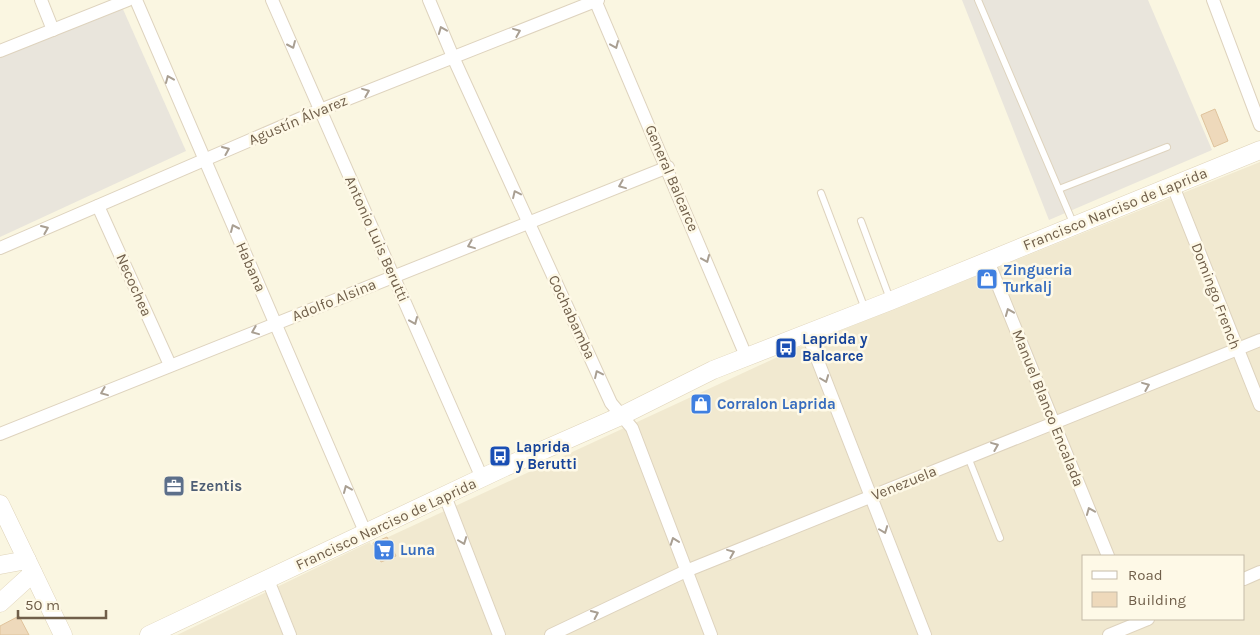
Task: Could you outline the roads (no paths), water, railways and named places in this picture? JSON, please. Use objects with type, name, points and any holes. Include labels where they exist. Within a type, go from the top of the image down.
[{"type":"main road","name":"Francisco Narciso de Laprida","points":[[149,635],[482,478],[623,416],[713,370],[1260,150]]},
{"type":"main road","points":[[0,504],[64,635]]},
{"type":"main road","points":[[0,565],[30,566]]},
{"type":"main road","points":[[0,603],[30,566]]},
{"type":"street","points":[[41,0],[53,30]]},
{"type":"street","points":[[0,52],[128,0]]},
{"type":"street","name":"Habana","points":[[136,0],[366,534]]},
{"type":"street","name":"Antonio Luis Berutti","points":[[272,0],[482,478]]},
{"type":"street","name":"Cochabamba","points":[[429,0],[453,58],[611,403],[632,428],[711,635]]},
{"type":"street","name":"Agustín Álvarez","points":[[0,248],[320,110],[596,0]]},
{"type":"street","name":"General Balcarce","points":[[596,0],[668,167],[746,356]]},
{"type":"street","points":[[1213,0],[1260,126]]},
{"type":"street","name":"Adolfo Alsina","points":[[0,434],[668,167]]},
{"type":"street","name":"Domingo French","points":[[1173,186],[1260,405]]},
{"type":"street","name":"Necochea","points":[[98,206],[170,365]]},
{"type":"street","name":"Manuel Blanco Encalada","points":[[988,260],[1108,555]]},
{"type":"street","points":[[807,333],[926,635]]},
{"type":"street","name":"Venezuela","points":[[551,635],[686,571],[1260,340]]},
{"type":"street","points":[[445,496],[499,635]]},
{"type":"street","points":[[1245,579],[1260,572]]},
{"type":"street","points":[[268,580],[290,635]]},
{"type":"street","points":[[1109,635],[1139,624]]},
{"type":"lane","points":[[978,0],[1074,226]]},
{"type":"lane","points":[[1059,189],[1167,147]]},
{"type":"lane","points":[[821,193],[865,310]]},
{"type":"lane","points":[[861,221],[890,300]]},
{"type":"lane","points":[[968,457],[1000,538]]},
{"type":"place","name":"Zingueria Turkalj","points":[[987,279]]},
{"type":"place","name":"Laprida y Balcarce","points":[[786,348]]},
{"type":"place","name":"Corralon Laprida","points":[[701,404]]},
{"type":"place","name":"Laprida y Berutti","points":[[500,456]]},
{"type":"place","name":"Ezentis","points":[[174,486]]},
{"type":"place","name":"Luna","points":[[384,550]]}]
